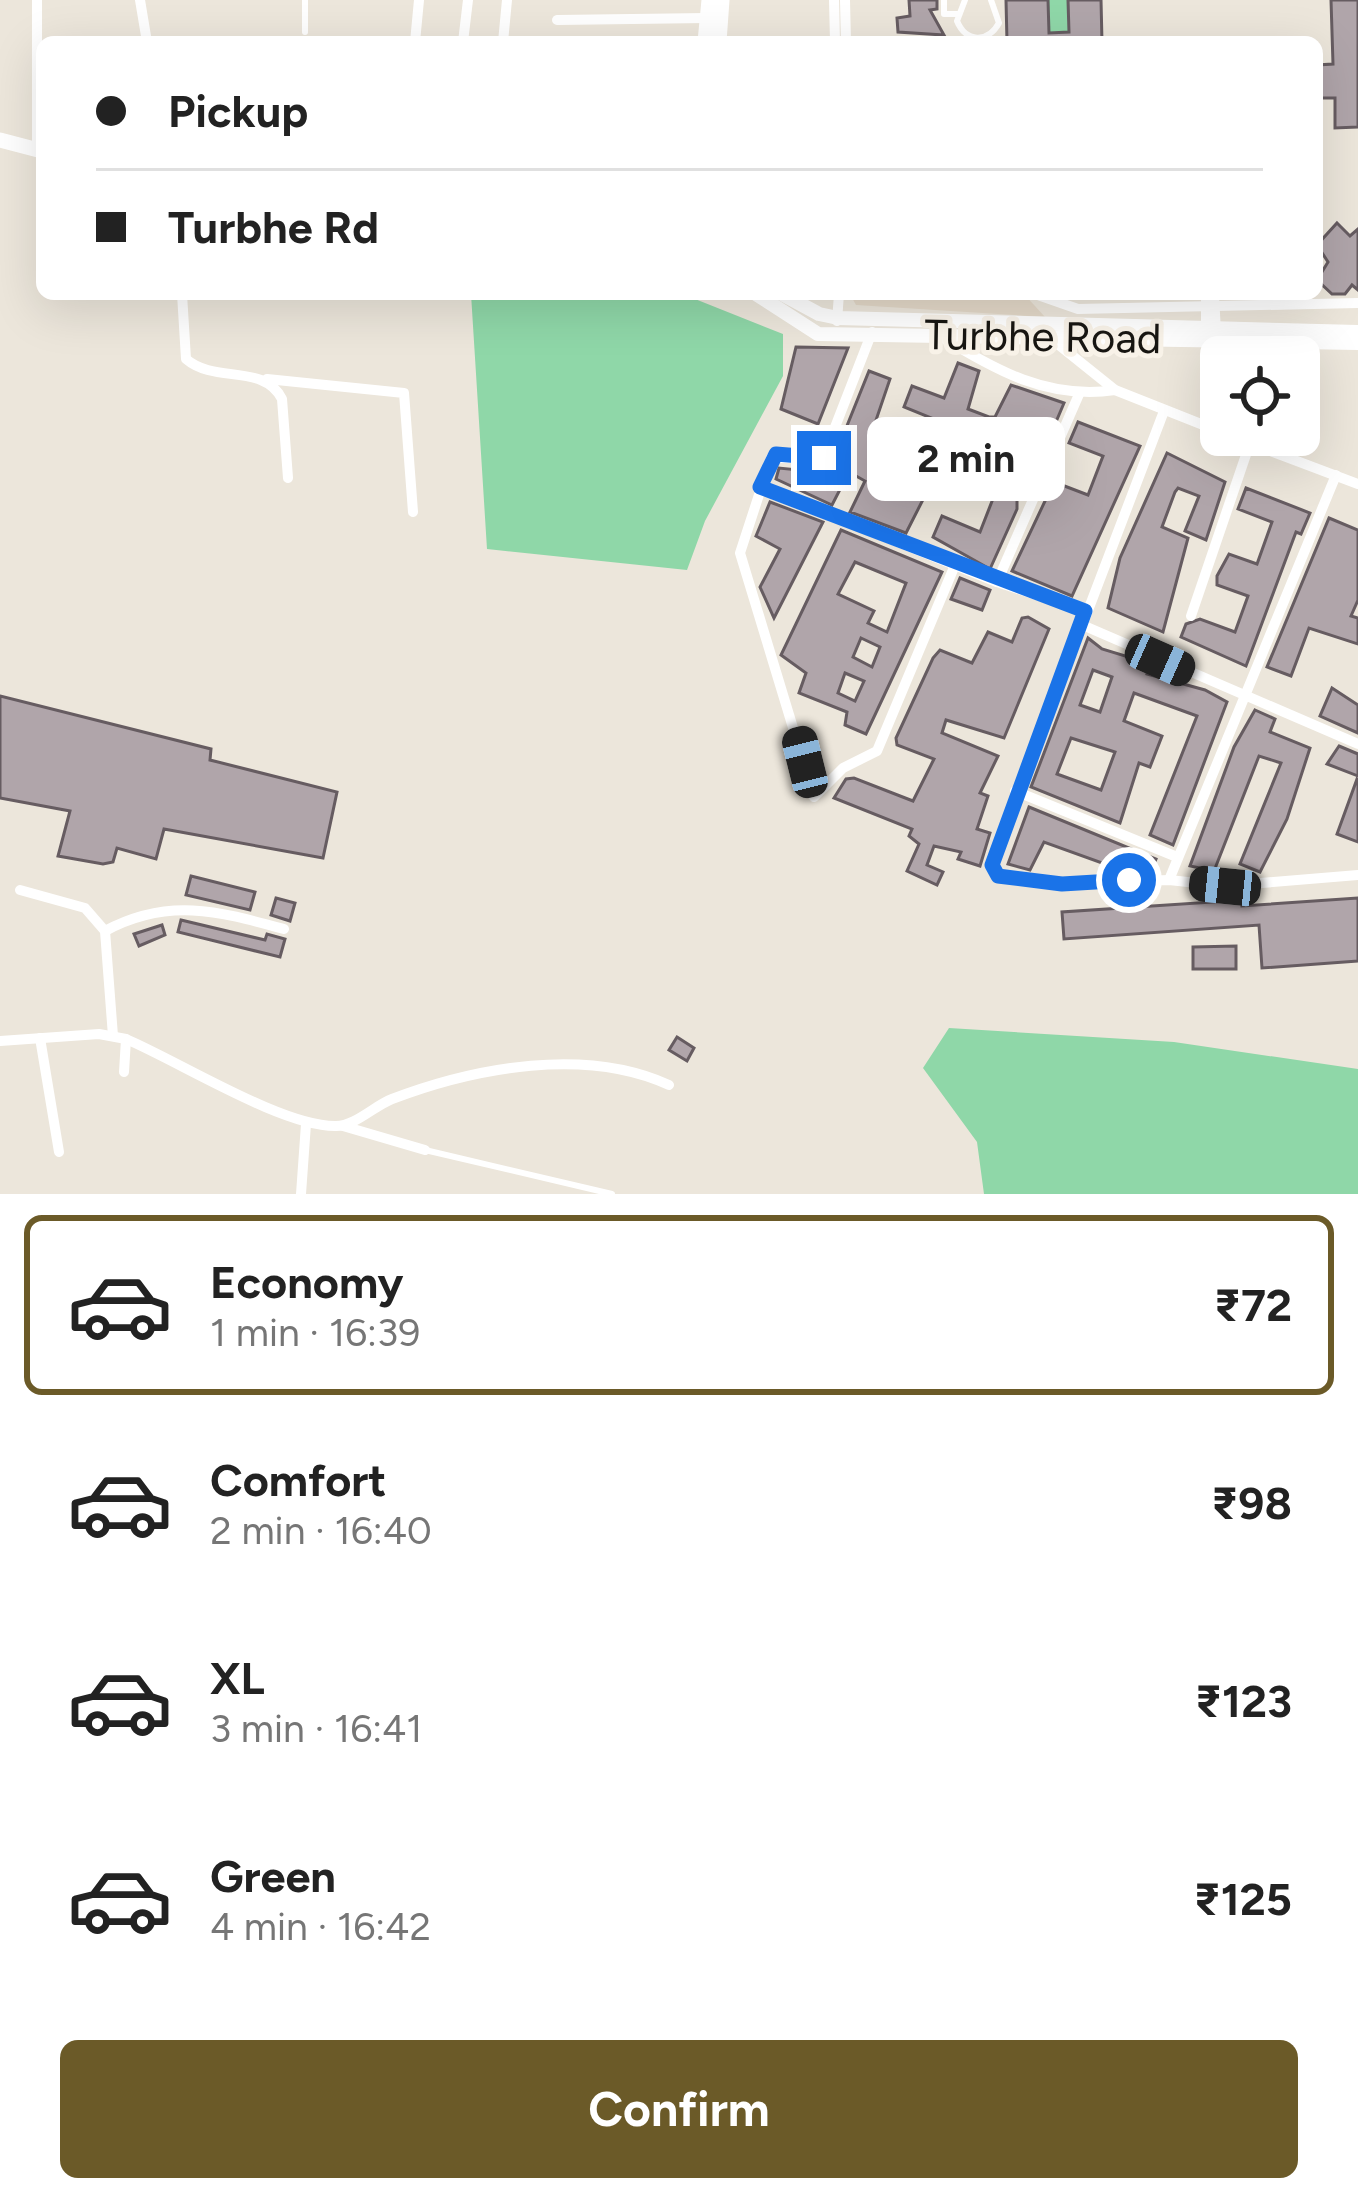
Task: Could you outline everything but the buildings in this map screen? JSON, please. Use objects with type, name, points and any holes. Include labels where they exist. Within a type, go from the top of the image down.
[{"type":"main road","points":[[706,36],[709,0]]},
{"type":"main road","points":[[719,36],[722,0]]},
{"type":"main road","points":[[0,140],[36,150]]},
{"type":"street","points":[[37,0],[37,36]]},
{"type":"street","points":[[140,0],[146,36]]},
{"type":"street","points":[[416,36],[419,0]]},
{"type":"street","points":[[465,36],[468,0]]},
{"type":"street","points":[[504,36],[507,0]]},
{"type":"street","points":[[833,0],[835,36]]},
{"type":"street","points":[[845,0],[846,36]]},
{"type":"street","points":[[557,20],[707,18]]},
{"type":"street","points":[[182,300],[186,359],[200,370],[404,393],[413,512]]},
{"type":"street","points":[[765,300],[808,330],[836,326],[1211,334],[1358,332]]},
{"type":"street","points":[[792,300],[836,326]]},
{"type":"street","points":[[836,326],[838,300]]},
{"type":"street","points":[[1043,300],[1078,309],[1197,300]]},
{"type":"street","points":[[1210,300],[1211,334]]},
{"type":"street","points":[[1300,300],[1358,303]]},
{"type":"street","name":"Turbhe Road","points":[[836,326],[872,332],[1049,337],[1211,334],[1358,343]]},
{"type":"street","points":[[872,332],[824,458],[776,454],[760,487],[740,553],[814,797],[843,768],[878,751],[955,565]]},
{"type":"street","points":[[938,334],[1004,375],[1080,392],[1115,390]]},
{"type":"street","points":[[1049,337],[1115,390],[1200,425]]},
{"type":"street","points":[[267,380],[282,400],[289,478]]},
{"type":"street","points":[[998,582],[1080,392]]},
{"type":"street","points":[[1164,411],[991,854],[998,876],[1062,884],[1169,880],[1225,886],[1358,875]]},
{"type":"street","points":[[1191,616],[1246,456]]},
{"type":"street","points":[[1285,456],[1358,484]]},
{"type":"street","points":[[1169,880],[1240,697],[1336,475]]},
{"type":"street","points":[[760,487],[998,582],[1085,611]]},
{"type":"street","points":[[1080,624],[1240,697],[1358,744]]},
{"type":"street","points":[[1015,791],[1177,857]]},
{"type":"street","points":[[20,890],[85,908],[105,931],[124,1072]]},
{"type":"street","points":[[105,931],[149,912],[185,906],[284,929]]},
{"type":"street","points":[[40,1038],[59,1152]]},
{"type":"street","points":[[0,1041],[120,1038],[306,1124],[343,1126],[425,1150]]},
{"type":"street","points":[[343,1126],[387,1100],[437,1083],[513,1069],[604,1064],[634,1069],[669,1085]]},
{"type":"street","points":[[301,1194],[306,1124]]},
{"type":"lane","points":[[305,0],[305,32]]},
{"type":"lane","points":[[944,0],[944,14],[957,14]]},
{"type":"lane","points":[[965,0],[957,14],[964,33],[977,36]]},
{"type":"lane","points":[[987,36],[999,23],[992,0]]},
{"type":"lane","points":[[425,1150],[612,1194]]},
{"type":"shaded area","points":[[853,300],[1029,300],[1045,317],[856,305]]},
{"type":"green space","points":[[1048,0],[1068,0],[1069,32],[1049,33]]},
{"type":"green space","points":[[471,300],[698,300],[783,334],[783,376],[705,521],[687,570],[487,549]]},
{"type":"green space","points":[[949,1028],[1174,1042],[1358,1069],[1358,1194],[984,1194],[977,1142],[923,1068]]},
{"type":"route","points":[[824,458],[776,454],[760,487],[998,582],[1085,611],[991,854],[992,865],[998,876],[1030,882],[1129,880]]}]
